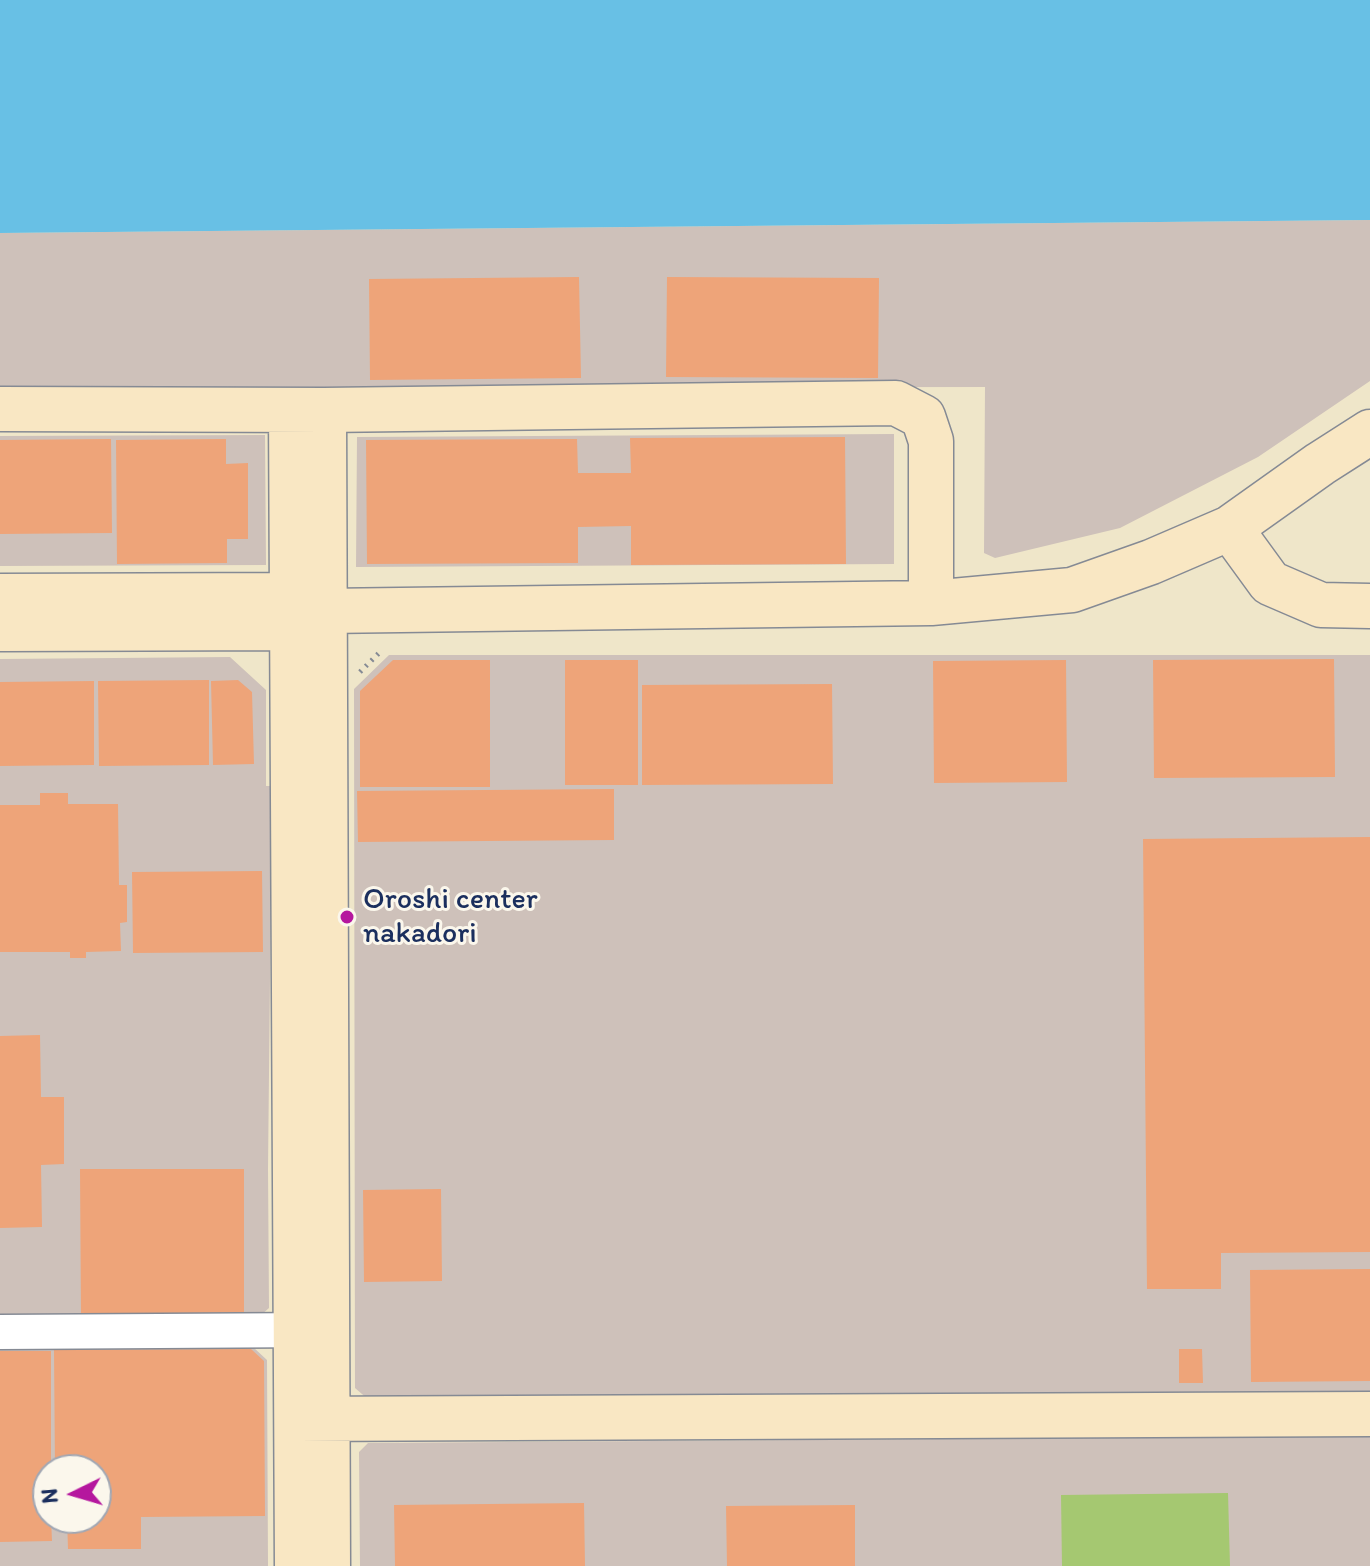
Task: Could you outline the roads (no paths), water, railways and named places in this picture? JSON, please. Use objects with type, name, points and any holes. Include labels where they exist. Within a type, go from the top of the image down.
[{"type":"street","points":[[0,409],[307,410],[896,403],[923,417],[931,441],[931,603]]},
{"type":"street","points":[[297,1566],[312,1419],[303,611],[307,410]]},
{"type":"street","points":[[0,629],[303,611],[931,603],[1072,590],[1151,562],[1230,528],[1370,432]]},
{"type":"street","points":[[1230,528],[1270,583],[1321,605],[1370,606]]},
{"type":"street","points":[[0,596],[303,611]]},
{"type":"street","points":[[0,1332],[312,1330]]},
{"type":"street","points":[[312,1419],[1370,1414]]},
{"type":"street","points":[[312,1419],[328,1566]]},
{"type":"water","points":[[0,0],[1370,0],[1370,220],[0,233]]},
{"type":"place","name":"Oroshi center nakadori","points":[[347,917]]}]
